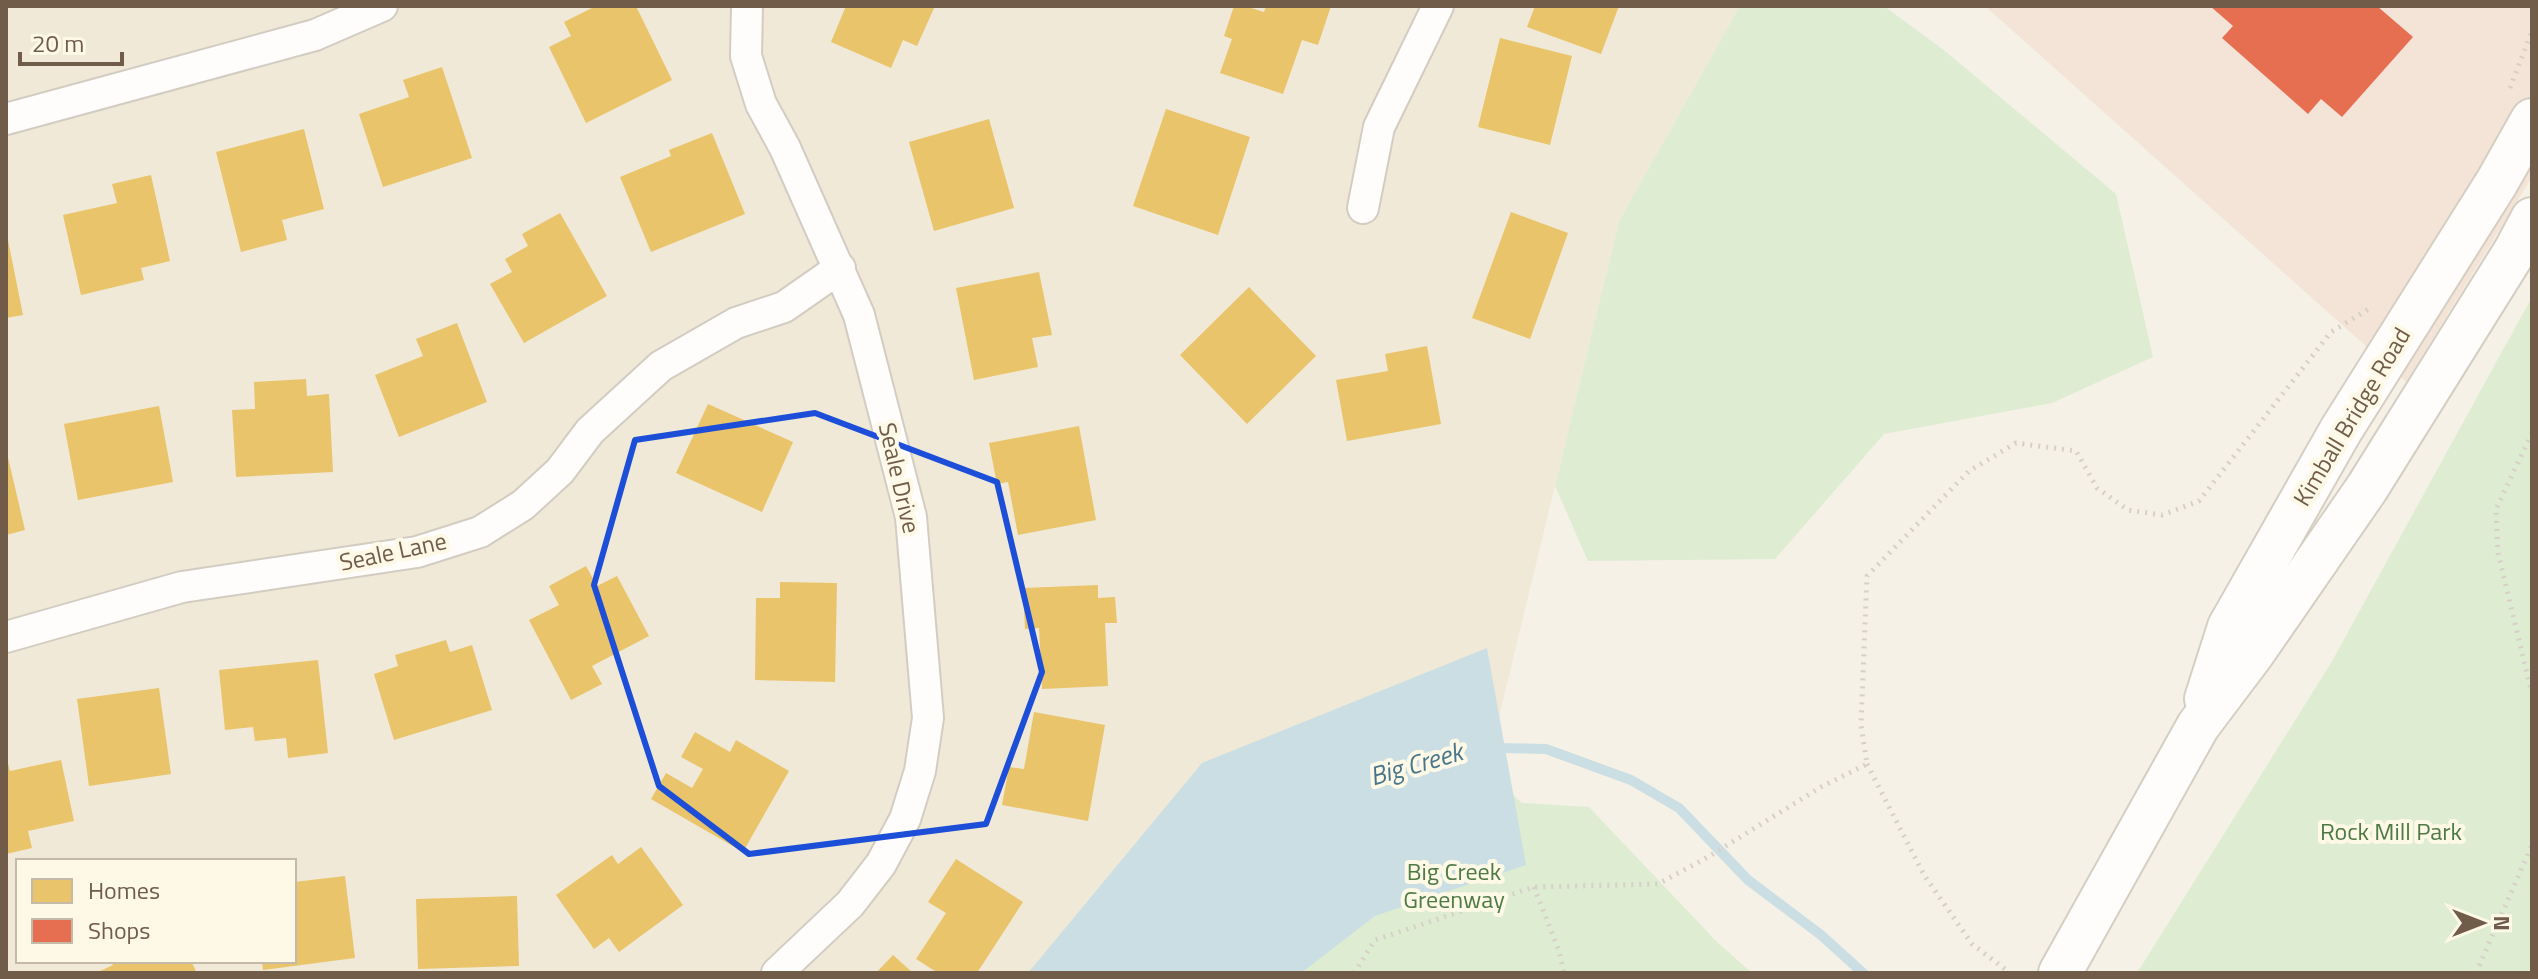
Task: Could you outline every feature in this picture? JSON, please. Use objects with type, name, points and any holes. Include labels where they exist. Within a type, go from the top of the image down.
[{"type":"street","points":[[6,119],[315,35],[382,6]]},
{"type":"street","name":"Seale Drive","points":[[747,6],[746,56],[761,104],[785,148],[859,315],[911,517],[928,718],[920,771],[905,819],[881,864],[850,904],[777,973]]},
{"type":"street","points":[[1363,208],[1379,127],[1438,6]]},
{"type":"street","name":"Kimball Bridge Road","points":[[2198,726],[2229,627],[2341,430],[2497,182],[2520,106]]},
{"type":"street","name":"Kimball Bridge Road","points":[[2068,957],[2198,726],[2253,653],[2367,488],[2532,219]]},
{"type":"street","name":"Seale Lane","points":[[6,637],[182,587],[417,552],[480,532],[523,505],[551,480],[590,431],[661,366],[736,323],[784,307],[840,268]]},
{"type":"path","points":[[2520,106],[2532,31]]},
{"type":"path","points":[[2010,973],[1972,944],[1924,875],[1867,764],[1861,725],[1867,576],[1969,471],[2016,443],[2076,451],[2097,488],[2128,510],[2162,515],[2199,501],[2331,332],[2376,305]]},
{"type":"path","points":[[2532,433],[2496,509],[2498,553],[2532,694]]},
{"type":"path","points":[[1354,973],[1375,940],[1534,887],[1658,884],[1821,787],[1867,764]]},
{"type":"path","points":[[2476,973],[2532,845]]},
{"type":"path","points":[[1534,887],[1559,951],[1564,973]]},
{"type":"highlighted area","points":[[815,413],[997,482],[1042,672],[986,824],[749,854],[659,786],[594,585],[635,440]]},
{"type":"shaded area","points":[[6,6],[1740,6],[1619,221],[1486,771],[1373,973],[6,973]]},
{"type":"shaded area","points":[[1985,6],[2532,6],[2532,177],[2406,382]]},
{"type":"green space","points":[[1740,6],[1884,6],[1945,51],[2116,194],[2153,357],[2052,403],[1884,434],[1775,559],[1588,561],[1555,486],[1619,221]]},
{"type":"green space","name":"Rock Mill Park","points":[[2532,297],[2532,973],[2137,973],[2331,663]]},
{"type":"green space","name":"Big Creek Greenway","points":[[1486,771],[1522,803],[1589,807],[1717,942],[1752,973],[1212,973]]},
{"type":"water","points":[[1487,648],[1526,865],[1375,916],[1301,973],[1028,973],[1202,763]]},
{"type":"building: Homes","points":[[596,6],[636,6],[672,80],[586,123],[549,47],[571,36],[564,22]]},
{"type":"building: Homes","points":[[846,6],[935,6],[917,46],[903,40],[891,68],[831,42]]},
{"type":"building: Homes","points":[[1234,6],[1264,12],[1266,6],[1331,6],[1318,45],[1302,40],[1283,94],[1220,73],[1232,39],[1224,36]]},
{"type":"building: Homes","points":[[1535,6],[1619,6],[1601,54],[1527,27]]},
{"type":"building: Homes","points":[[1500,38],[1572,56],[1550,145],[1478,127]]},
{"type":"building: Homes","points":[[442,67],[472,158],[383,187],[359,114],[409,97],[403,80]]},
{"type":"building: Homes","points":[[1166,109],[1250,137],[1218,235],[1133,206]]},
{"type":"building: Homes","points":[[989,119],[1014,208],[934,231],[909,142]]},
{"type":"building: Homes","points":[[304,129],[324,209],[282,220],[287,240],[241,252],[216,152]]},
{"type":"building: Homes","points":[[712,133],[745,214],[651,252],[620,177],[671,156],[669,150]]},
{"type":"building: Homes","points":[[151,175],[170,261],[141,268],[144,280],[81,295],[63,215],[117,203],[112,184]]},
{"type":"building: Homes","points":[[1511,212],[1568,233],[1530,339],[1472,318]]},
{"type":"building: Homes","points":[[560,213],[607,296],[524,343],[490,284],[512,272],[505,259],[528,246],[522,234]]},
{"type":"building: Homes","points":[[6,230],[23,315],[6,318]]},
{"type":"building: Homes","points":[[1039,272],[1052,335],[1032,338],[1038,367],[974,380],[956,288]]},
{"type":"building: Homes","points":[[1249,287],[1316,356],[1247,424],[1180,355]]},
{"type":"building: Homes","points":[[457,323],[487,402],[399,437],[375,375],[423,356],[416,339]]},
{"type":"building: Homes","points":[[1427,346],[1441,424],[1347,441],[1336,380],[1388,371],[1385,354]]},
{"type":"building: Homes","points":[[306,379],[307,396],[329,394],[333,472],[236,477],[232,410],[255,409],[254,382]]},
{"type":"building: Homes","points":[[708,404],[793,442],[762,512],[676,473]]},
{"type":"building: Homes","points":[[159,406],[173,482],[78,500],[64,424]]},
{"type":"building: Homes","points":[[1079,426],[1096,520],[1018,535],[1008,482],[997,484],[989,443]]},
{"type":"building: Homes","points":[[6,449],[25,530],[6,535]]},
{"type":"building: Homes","points":[[586,566],[597,586],[617,576],[649,636],[592,666],[602,684],[571,700],[529,620],[559,605],[549,586]]},
{"type":"building: Homes","points":[[780,582],[837,583],[835,682],[755,680],[756,598],[780,598]]},
{"type":"building: Homes","points":[[1098,585],[1098,598],[1115,597],[1117,623],[1105,623],[1108,686],[1042,689],[1039,628],[1025,629],[1023,588]]},
{"type":"building: Homes","points":[[446,640],[450,652],[472,645],[492,710],[394,740],[374,674],[398,666],[395,655]]},
{"type":"building: Homes","points":[[318,660],[328,753],[288,758],[286,738],[255,741],[253,727],[225,730],[219,670]]},
{"type":"building: Homes","points":[[159,688],[171,774],[89,786],[77,699]]},
{"type":"building: Homes","points":[[1034,712],[1105,725],[1088,821],[1002,805],[1009,767],[1024,769]]},
{"type":"building: Homes","points":[[695,732],[730,752],[736,740],[789,771],[743,852],[651,799],[666,773],[692,788],[703,769],[681,757]]},
{"type":"building: Homes","points":[[7,760],[10,771],[61,760],[74,821],[28,831],[32,848],[6,854]]},
{"type":"building: Homes","points":[[641,847],[683,905],[619,952],[609,938],[594,949],[556,895],[612,855],[618,864]]},
{"type":"building: Homes","points":[[956,859],[1023,902],[977,973],[938,973],[916,959],[946,913],[928,902]]},
{"type":"building: Homes","points":[[345,876],[355,958],[263,970],[262,963],[296,963],[296,882]]},
{"type":"building: Homes","points":[[517,896],[519,966],[418,969],[416,899]]},
{"type":"building: Homes","points":[[893,955],[913,973],[876,973]]},
{"type":"building: Homes","points":[[192,963],[197,973],[96,973],[113,965]]},
{"type":"building: Shops","points":[[2210,6],[2377,6],[2413,37],[2342,117],[2321,99],[2308,114],[2222,38],[2233,26]]},
{"type":"waterway","name":"Big Creek","points":[[1494,748],[1546,749],[1631,780],[1679,808],[1748,880],[1821,935],[1863,973]]}]
